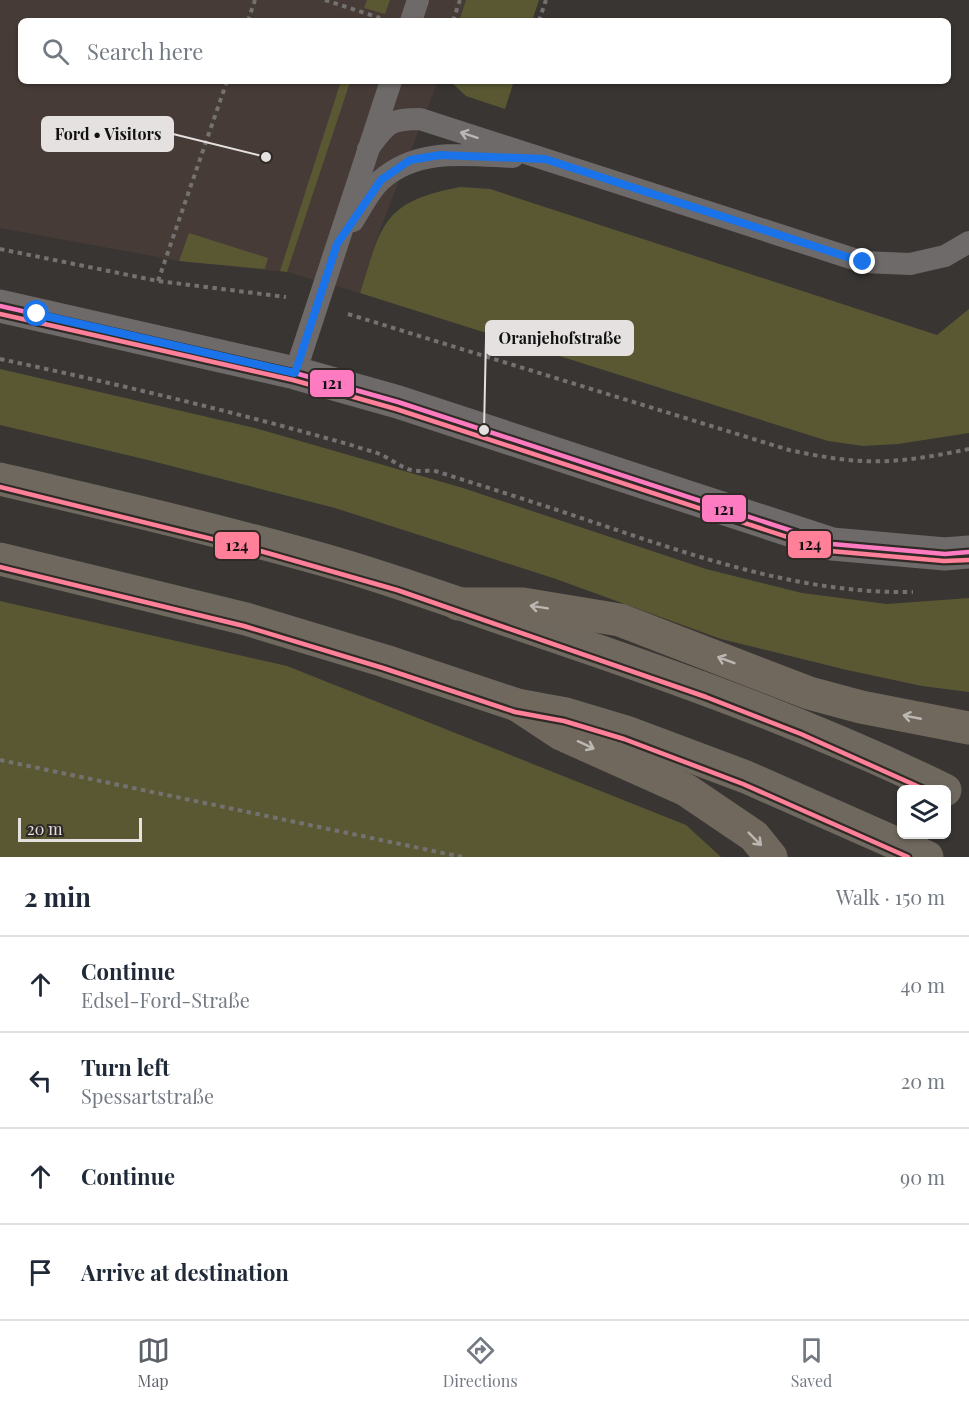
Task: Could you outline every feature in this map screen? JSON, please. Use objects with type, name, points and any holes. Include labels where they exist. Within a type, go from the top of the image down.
[{"type":"highway","points":[[0,479],[160,517],[345,566],[657,671],[795,723],[935,785]]},
{"type":"highway","points":[[0,559],[246,619],[385,661],[517,705],[566,714],[627,732],[746,777],[927,857]]},
{"type":"highway","points":[[458,604],[523,604],[620,620],[809,693],[861,707],[969,728]]},
{"type":"highway","points":[[517,705],[561,734],[686,790],[754,836],[771,857]]},
{"type":"highway","points":[[951,792],[969,801]]},
{"type":"street","points":[[0,306],[295,373],[398,402],[832,544],[945,554],[969,552]]},
{"type":"lane","points":[[412,18],[418,0]]},
{"type":"lane","points":[[295,373],[390,84]]},
{"type":"lane","points":[[368,149],[383,129],[398,119],[420,119],[863,262],[910,264],[945,256],[969,243]]},
{"type":"lane","points":[[337,244],[381,180],[410,160],[440,155],[545,159]]},
{"type":"path","points":[[249,18],[255,0]]},
{"type":"path","points":[[325,0],[381,18]]},
{"type":"path","points":[[454,18],[460,0]]},
{"type":"path","points":[[540,18],[546,0]]},
{"type":"path","points":[[158,281],[227,84]]},
{"type":"path","points":[[0,249],[158,281],[278,295],[789,450],[865,462],[969,449]]},
{"type":"path","points":[[0,359],[207,406],[378,453],[396,465],[420,472],[432,470],[721,564],[794,582],[827,587],[860,591],[919,592]]},
{"type":"path","points":[[0,760],[462,857]]},
{"type":"shaded area","points":[[0,0],[466,0],[460,18],[18,18],[18,84],[437,84],[379,233],[360,293],[287,272],[179,261],[0,228]]},
{"type":"shaded area","points":[[367,0],[390,0],[385,14],[364,8]]},
{"type":"shaded area","points":[[466,0],[539,0],[533,18],[460,18]]},
{"type":"shaded area","points":[[340,84],[350,84],[287,272],[280,271]]},
{"type":"shaded area","points":[[453,84],[513,84],[505,109],[466,96]]},
{"type":"shaded area","points":[[460,187],[490,189],[937,335],[969,309],[969,433],[898,444],[863,446],[828,441],[360,293],[374,249],[389,220],[400,209],[415,200]]},
{"type":"shaded area","points":[[189,233],[268,258],[265,269],[179,261]]},
{"type":"shaded area","points":[[0,369],[255,428],[463,488],[706,569],[802,593],[887,604],[969,598],[969,692],[922,686],[847,670],[721,639],[556,579],[335,508],[0,425]]},
{"type":"shaded area","points":[[0,601],[287,666],[686,825],[721,857],[0,857]]},
{"type":"transit line","name":"121","points":[[0,306],[295,373],[398,402],[832,544],[945,554],[969,552]]},
{"type":"transit line","name":"124","points":[[0,314],[293,380],[396,409],[830,551],[944,561],[969,560]]},
{"type":"transit line","name":"124","points":[[0,487],[257,550],[397,590],[706,697],[801,734],[915,785]]},
{"type":"transit line","name":"124","points":[[0,567],[244,626],[383,668],[515,712],[564,721],[624,739],[743,784],[908,857]]},
{"type":"place","name":"Ford • Visitors","points":[[266,157]]},
{"type":"place","name":"Oranjehofstraße","points":[[484,430]]},
{"type":"route","points":[[37,314],[295,373],[337,244],[381,180],[410,160],[440,155],[545,159],[863,262]]}]
